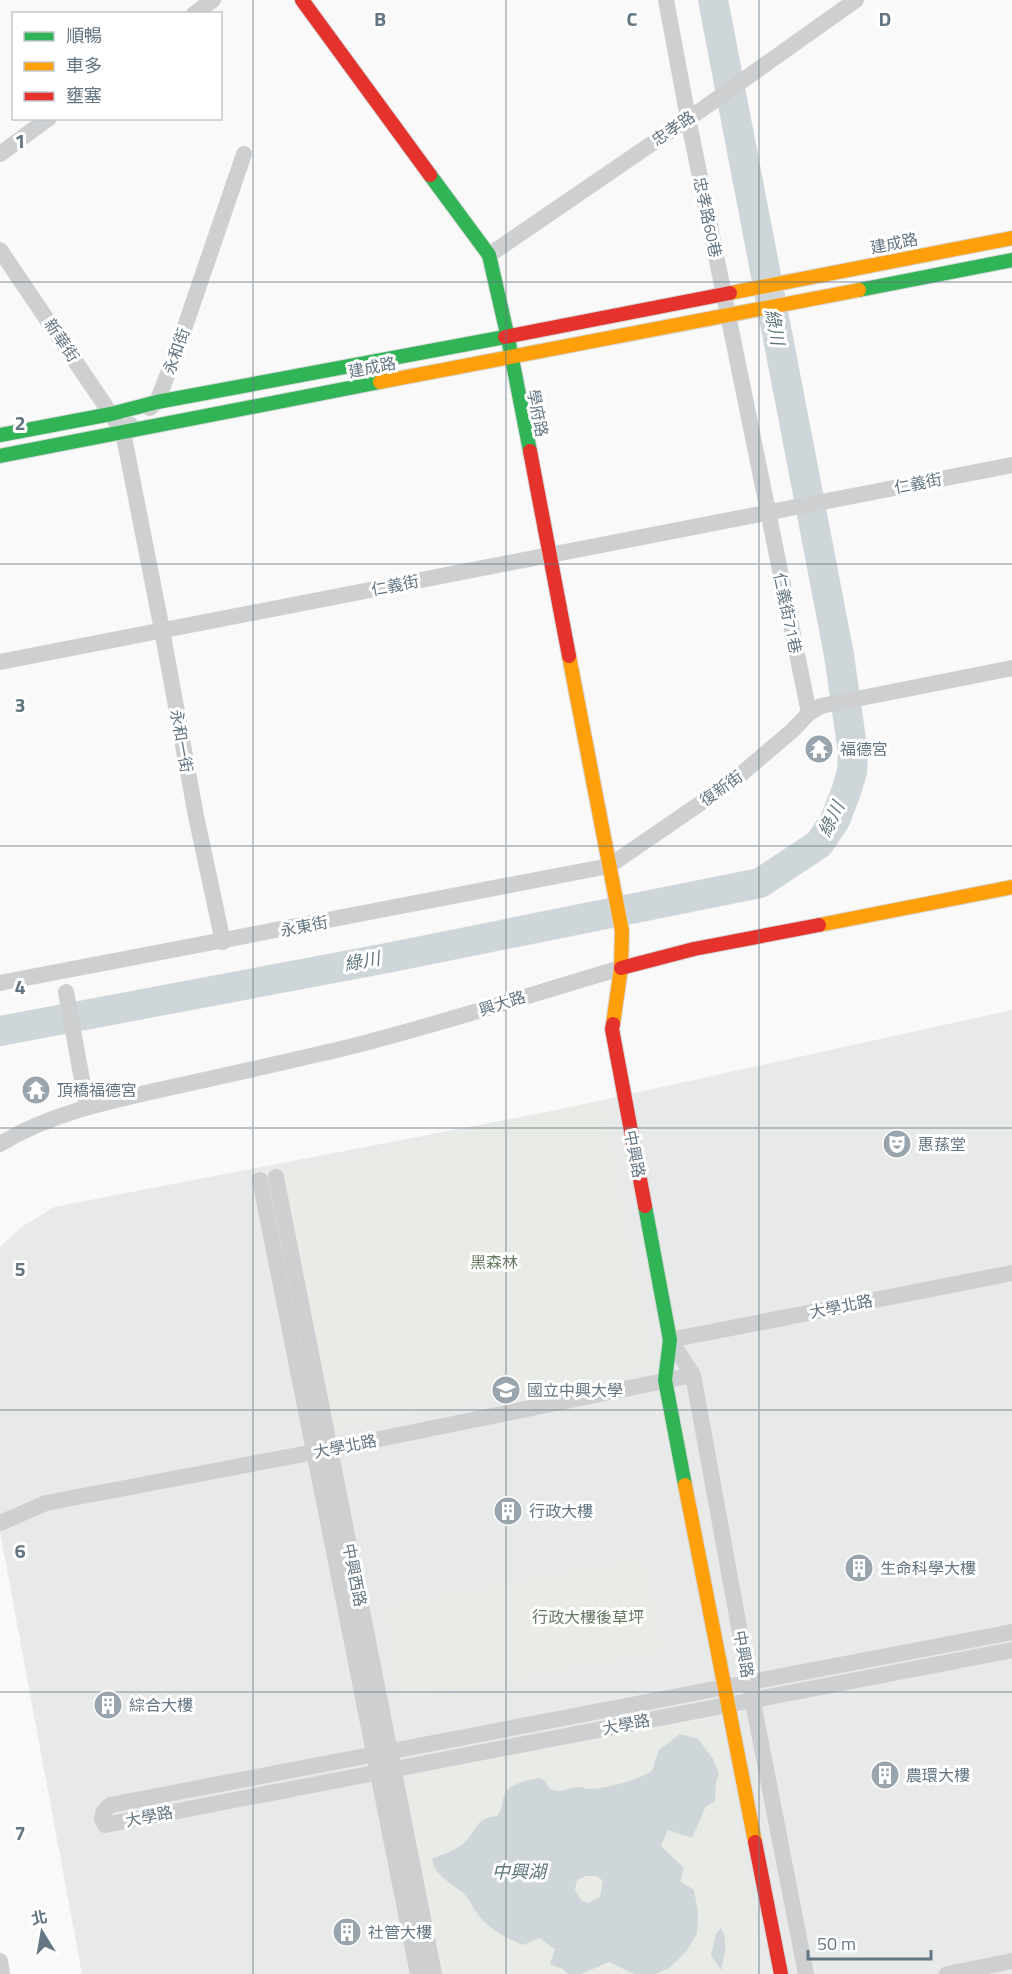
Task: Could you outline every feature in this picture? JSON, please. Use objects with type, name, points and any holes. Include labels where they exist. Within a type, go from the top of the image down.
[{"type":"street","points":[[197,12],[213,0]]},
{"type":"street","name":"學府路","points":[[302,0],[489,255],[508,338],[622,930],[621,968]]},
{"type":"street","name":"忠孝路60巷","points":[[666,0],[729,315]]},
{"type":"street","name":"忠孝路","points":[[489,255],[856,0]]},
{"type":"street","points":[[0,154],[46,120]]},
{"type":"street","name":"永和街","points":[[123,432],[157,402],[244,154]]},
{"type":"street","name":"建成路","points":[[0,435],[111,414],[157,402],[508,338],[745,288],[1012,238]]},
{"type":"street","name":"新華街","points":[[0,249],[123,432]]},
{"type":"street","name":"建成路","points":[[0,456],[1012,260]]},
{"type":"street","name":"仁義街71巷","points":[[729,315],[809,713]]},
{"type":"street","name":"永和一街","points":[[123,432],[196,816],[223,942]]},
{"type":"street","name":"仁義街","points":[[0,662],[1012,465]]},
{"type":"street","name":"復新街","points":[[609,866],[733,781],[793,730],[809,713],[827,704],[1012,668]]},
{"type":"street","name":"永東街","points":[[0,983],[223,942],[609,866]]},
{"type":"street","name":"興大路","points":[[0,1144],[87,1107],[347,1047],[505,1004],[534,993],[694,948],[1012,887]]},
{"type":"street","name":"中興路","points":[[621,968],[612,1029],[670,1340],[665,1380],[781,1974]]},
{"type":"street","points":[[66,992],[87,1107]]},
{"type":"street","name":"中興西路","points":[[268,1178],[383,1753],[418,1974]]},
{"type":"street","name":"大學北路","points":[[670,1340],[1012,1273]]},
{"type":"street","name":"中興路","points":[[670,1340],[693,1375],[749,1682],[806,1974]]},
{"type":"street","name":"大學北路","points":[[0,1523],[46,1503],[322,1451],[693,1375]]},
{"type":"street","name":"大學路","points":[[1012,1632],[110,1805],[103,1813],[102,1819],[105,1825],[1012,1650]]},
{"type":"street","name":"中興西路","points":[[386,1770],[434,1974]]},
{"type":"street","points":[[0,1961],[3,1974]]},
{"type":"street","points":[[947,1974],[1012,1961]]},
{"type":"shaded area","name":"國立中興大學","points":[[1012,1010],[1012,1974],[82,1974],[0,1532],[0,1247],[20,1228],[54,1207],[567,1108]]},
{"type":"green space","name":"黑森林","points":[[602,1100],[654,1368],[335,1430],[283,1172]]},
{"type":"green space","name":"行政大樓後草坪","points":[[643,1558],[663,1652],[399,1700],[384,1606]]},
{"type":"green space","points":[[686,1713],[722,1731],[764,1967],[757,1974],[442,1974],[407,1795],[418,1766]]},
{"type":"water","name":"中興湖","points":[[680,1734],[698,1739],[713,1759],[719,1774],[715,1801],[706,1806],[692,1838],[668,1830],[661,1846],[684,1868],[680,1881],[694,1890],[698,1912],[697,1934],[685,1953],[669,1968],[655,1974],[634,1974],[609,1962],[581,1974],[568,1974],[563,1969],[550,1964],[555,1949],[539,1938],[523,1945],[494,1930],[479,1916],[465,1895],[436,1870],[432,1859],[459,1847],[481,1821],[497,1816],[505,1794],[511,1787],[539,1778],[556,1791],[574,1787],[595,1789],[612,1786],[652,1771],[659,1750]],"holes":[[[586,1876],[597,1876],[603,1881],[600,1897],[588,1903],[581,1900],[575,1890],[577,1880]]]},
{"type":"water","points":[[721,1928],[725,1943],[721,1970],[711,1955],[716,1934]]},
{"type":"waterway","name":"綠川","points":[[0,1031],[387,958],[760,883],[819,844],[835,820],[846,792],[852,772],[853,753],[839,655],[713,0]]},
{"type":"traffic: fast","points":[[430,175],[489,255],[530,451]]},
{"type":"traffic: fast","points":[[859,290],[1012,260]]},
{"type":"traffic: fast","points":[[0,435],[111,414],[157,402],[505,337]]},
{"type":"traffic: fast","points":[[0,456],[380,382]]},
{"type":"traffic: fast","points":[[645,1206],[670,1340],[665,1380],[685,1485]]},
{"type":"traffic: slow","points":[[730,293],[1012,238]]},
{"type":"traffic: slow","points":[[380,382],[859,290]]},
{"type":"traffic: slow","points":[[569,656],[622,931],[621,968],[613,1024]]},
{"type":"traffic: slow","points":[[819,925],[1012,887]]},
{"type":"traffic: slow","points":[[685,1485],[755,1842]]},
{"type":"traffic: jam","points":[[302,0],[430,175]]},
{"type":"traffic: jam","points":[[505,337],[730,293]]},
{"type":"traffic: jam","points":[[530,451],[569,656]]},
{"type":"traffic: jam","points":[[621,968],[694,949],[819,925]]},
{"type":"traffic: jam","points":[[613,1024],[612,1029],[645,1206]]},
{"type":"traffic: jam","points":[[755,1842],[781,1974]]},
{"type":"place","name":"福德宮","points":[[819,749]]},
{"type":"place","name":"頂橋福德宮","points":[[36,1090]]},
{"type":"place","name":"惠蓀堂","points":[[897,1144]]},
{"type":"place","name":"國立中興大學","points":[[506,1390]]},
{"type":"place","name":"行政大樓","points":[[508,1511]]},
{"type":"place","name":"生命科學大樓","points":[[859,1568]]},
{"type":"place","name":"綜合大樓","points":[[108,1705]]},
{"type":"place","name":"農環大樓","points":[[885,1775]]},
{"type":"place","name":"社管大樓","points":[[347,1932]]}]
